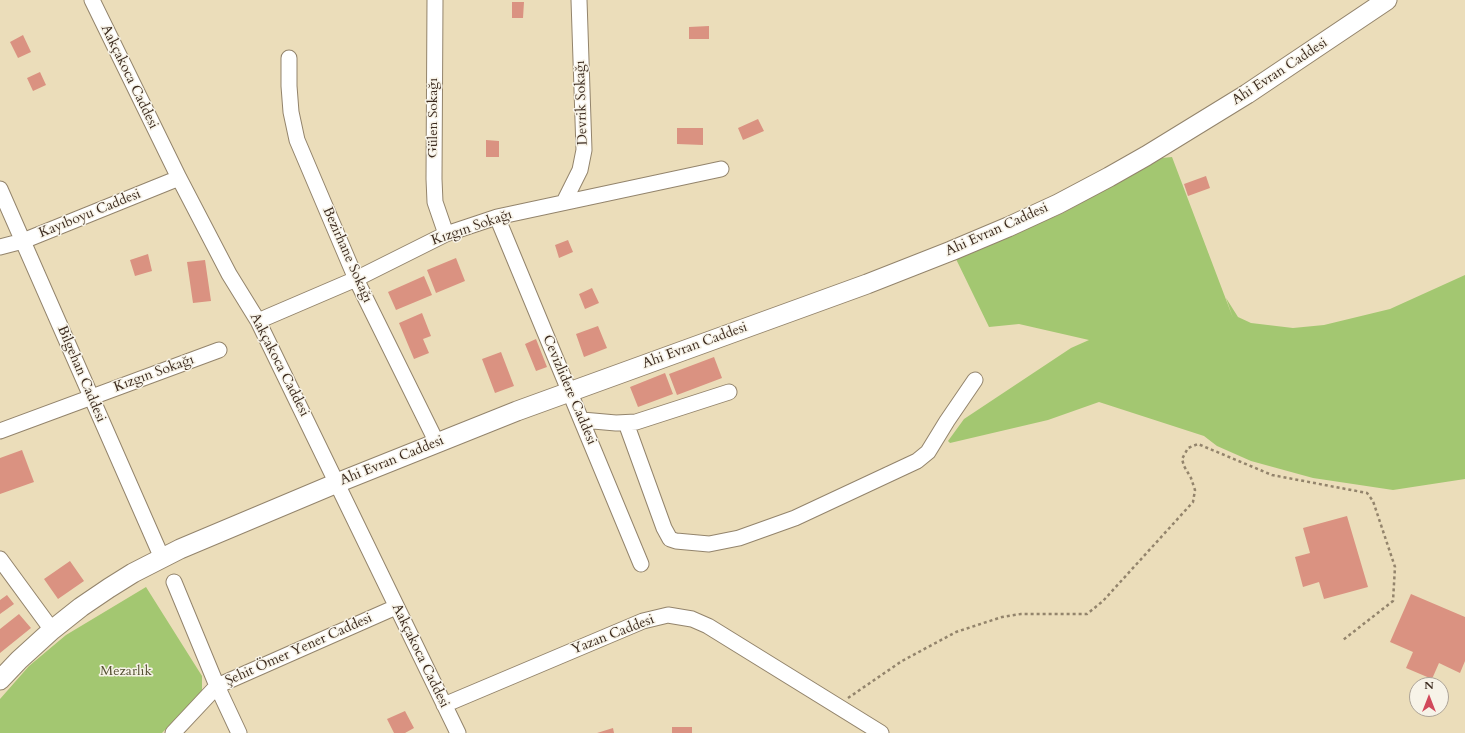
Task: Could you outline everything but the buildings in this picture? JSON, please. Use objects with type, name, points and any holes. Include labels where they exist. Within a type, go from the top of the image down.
[{"type":"main road","name":"Ahi Evran Caddesi","points":[[0,680],[19,660],[52,630],[108,588],[162,558],[209,536],[437,443],[570,391],[867,284],[951,251],[1051,207],[1109,177],[1247,94],[1387,0]]},
{"type":"street","name":"Aakçakoca Caddesi","points":[[92,0],[179,178],[229,274],[258,320],[458,733]]},
{"type":"street","name":"Gülen Sokağı","points":[[435,0],[435,202],[446,234]]},
{"type":"street","name":"Devrik Sokağı","points":[[564,202],[580,170],[584,150],[579,0]]},
{"type":"street","name":"Bezirhane Sokağı","points":[[289,58],[291,112],[297,140],[356,279],[437,443]]},
{"type":"street","name":"Kızgın Sokağı","points":[[258,320],[356,279],[446,234],[497,216],[721,169]]},
{"type":"street","name":"Kayıboyu Caddesi","points":[[0,247],[23,241],[179,178]]},
{"type":"street","name":"Bilgehan Caddesi","points":[[0,189],[90,398],[162,558]]},
{"type":"street","name":"Cevizlidere Caddesi","points":[[497,216],[641,564]]},
{"type":"street","name":"Kızgın Sokağı","points":[[0,431],[219,350]]},
{"type":"street","points":[[626,423],[664,528],[670,539],[676,541],[709,544],[739,538],[795,518],[917,461],[928,452],[975,380]]},
{"type":"street","points":[[582,420],[626,423],[636,422],[729,392]]},
{"type":"street","points":[[0,559],[52,630]]},
{"type":"street","points":[[174,582],[217,686],[239,733]]},
{"type":"street","name":"Şehit Ömer Yener Caddesi","points":[[173,733],[217,686],[396,607]]},
{"type":"street","name":"Yazan Caddesi","points":[[444,705],[644,621],[668,615],[692,619],[708,626],[881,733]]},
{"type":"path","points":[[836,706],[902,662],[956,632],[1002,617],[1021,614],[1087,614],[1103,601],[1194,502],[1195,490],[1182,459],[1188,448],[1198,444],[1272,475],[1367,492],[1373,501],[1395,567],[1393,601],[1343,640]]},
{"type":"green space","points":[[1172,157],[1233,318],[1226,298],[1238,317],[1251,323],[1293,328],[1324,325],[1390,309],[1465,275],[1465,479],[1393,490],[1313,478],[1251,461],[1217,446],[1204,436],[1099,402],[1048,420],[950,443],[948,441],[964,419],[1071,348],[1089,340],[1019,324],[989,327],[956,259],[1063,213],[1162,158]]},
{"type":"green space","name":"Mezarlık","points":[[146,587],[202,676],[202,691],[162,733],[0,733],[0,699],[29,666],[66,635]]}]
